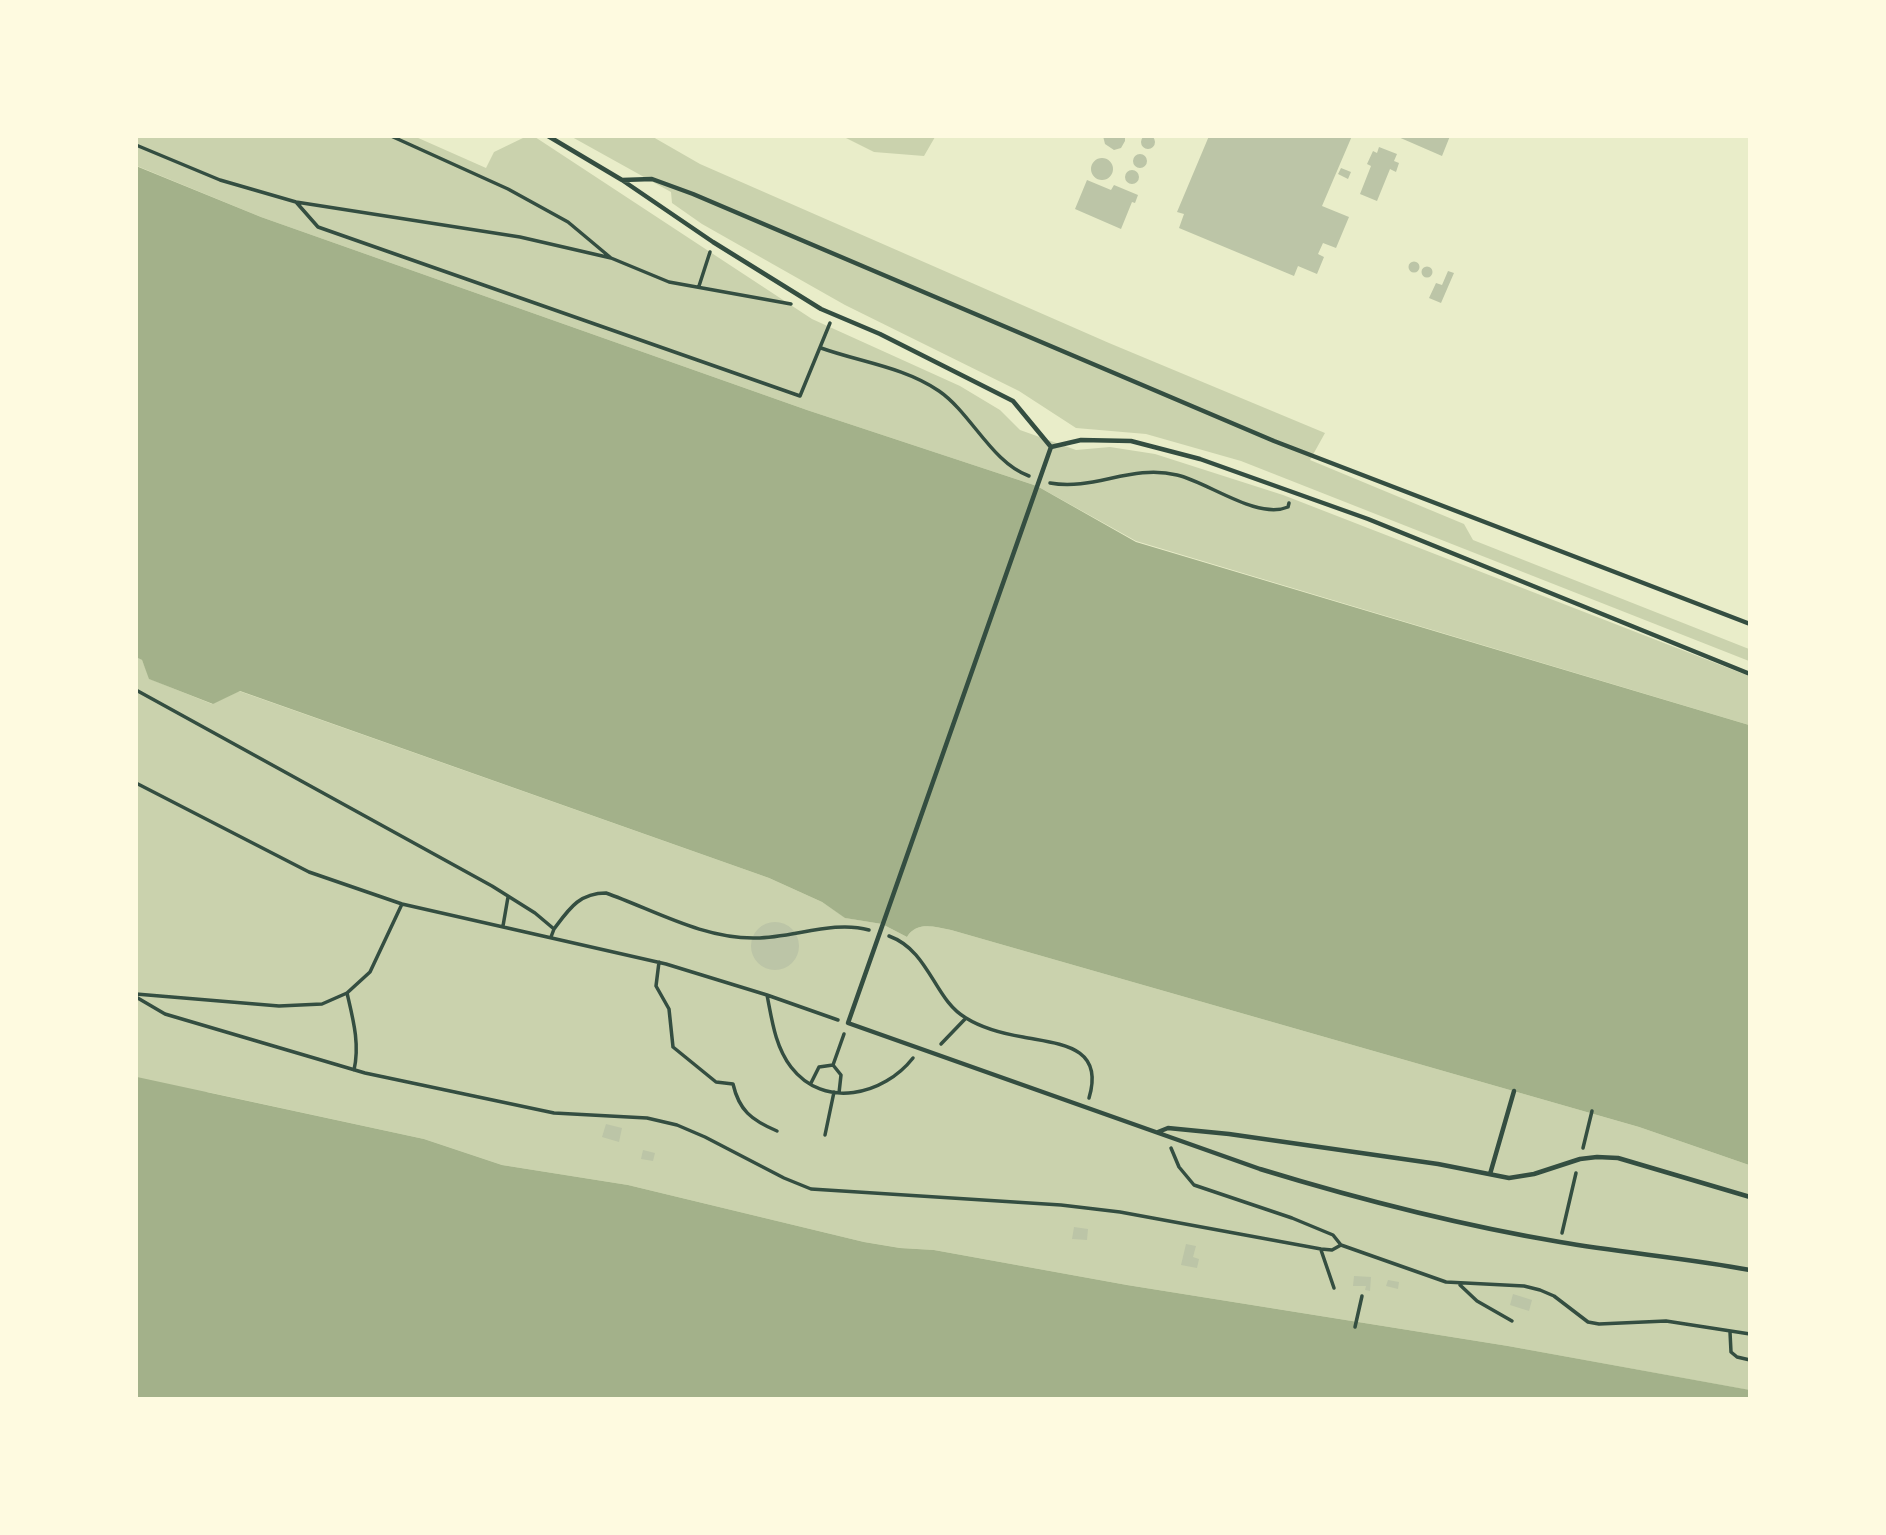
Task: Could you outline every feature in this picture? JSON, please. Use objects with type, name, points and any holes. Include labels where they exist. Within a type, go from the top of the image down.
[{"type":"lane","points":[[548,136],[622,180],[713,242],[821,309],[880,334],[1013,401],[1051,447]]},
{"type":"lane","points":[[622,180],[652,179],[693,194],[1274,441],[1749,624]]},
{"type":"lane","points":[[1051,447],[1081,440],[1130,441],[1199,459],[1368,519],[1749,674]]},
{"type":"lane","points":[[1051,447],[848,1023],[1260,1169],[1326,1189],[1474,1225],[1560,1242],[1749,1270]]},
{"type":"lane","points":[[1490,1174],[1514,1091]]},
{"type":"lane","points":[[1157,1133],[1168,1128],[1229,1135],[1438,1164],[1509,1178],[1534,1174],[1580,1159],[1618,1158],[1749,1196]]},
{"type":"path","points":[[391,136],[532,202],[568,222],[611,258]]},
{"type":"path","points":[[136,145],[220,180],[296,202],[520,237],[611,258],[668,282],[794,304]]},
{"type":"path","points":[[296,202],[318,227],[800,396],[833,314]]},
{"type":"path","points":[[699,286],[713,242]]},
{"type":"path","points":[[136,690],[509,896],[554,929]]},
{"type":"path","points":[[136,783],[309,872],[402,904],[659,962],[848,1023]]},
{"type":"path","points":[[551,937],[571,906],[581,897],[606,893],[632,902]]},
{"type":"path","points":[[502,926],[509,896]]},
{"type":"path","points":[[136,996],[279,1006],[323,1004],[347,993],[370,972],[402,904]]},
{"type":"path","points":[[659,962],[656,986],[669,1009],[673,1047],[716,1083],[733,1084],[738,1103],[759,1124],[776,1131]]},
{"type":"path","points":[[347,993],[355,1029],[354,1070]]},
{"type":"path","points":[[767,995],[774,1029],[791,1067],[811,1083],[837,1093],[873,1089],[904,1070],[920,1049]]},
{"type":"path","points":[[136,996],[165,1014],[354,1070],[554,1113],[647,1118],[677,1125],[811,1189],[1061,1205],[1120,1212],[1321,1249],[1332,1250],[1341,1245]]},
{"type":"path","points":[[942,1044],[965,1018]]},
{"type":"path","points":[[833,1065],[840,1045]]},
{"type":"path","points":[[1080,1054],[1089,1066],[1092,1078],[1086,1106]]},
{"type":"path","points":[[811,1083],[819,1067],[833,1065]]},
{"type":"path","points":[[825,1135],[841,1075],[833,1065]]},
{"type":"path","points":[[1584,1141],[1592,1111]]},
{"type":"path","points":[[1173,1154],[1179,1167],[1194,1185],[1292,1218],[1333,1235],[1341,1245],[1446,1282],[1524,1286],[1540,1290],[1554,1296],[1588,1322],[1599,1324],[1666,1321],[1749,1334]]},
{"type":"path","points":[[1560,1242],[1577,1171]]},
{"type":"path","points":[[1321,1249],[1334,1288]]},
{"type":"path","points":[[1459,1284],[1477,1301],[1512,1321]]},
{"type":"path","points":[[1355,1327],[1362,1296]]},
{"type":"path","points":[[1730,1332],[1731,1352],[1737,1357],[1749,1360]]},
{"type":"shaded area","points":[[136,137],[416,137],[486,168],[494,152],[525,137],[535,137],[812,319],[960,386],[1000,410],[1020,430],[1076,450],[1110,447],[1155,454],[1283,495],[1749,676],[1749,725],[1136,541],[1037,486],[807,410],[261,217],[137,166]]},
{"type":"shaded area","points":[[572,137],[653,137],[700,164],[1109,343],[1325,433],[1310,460],[1464,524],[1473,540],[1749,649],[1749,661],[1241,461],[1146,434],[1076,428],[1019,391],[845,305],[702,224],[672,203],[671,192]]},
{"type":"shaded area","points":[[844,137],[935,137],[924,156],[874,152]]},
{"type":"shaded area","points":[[136,166],[261,217],[807,410],[1037,486],[1136,542],[1749,725],[1749,1165],[1639,1127],[951,930],[921,927],[907,937],[882,924],[845,918],[822,902],[769,878],[240,691],[213,704],[149,679],[142,660],[136,657]]},
{"type":"shaded area","points":[[137,657],[142,660],[150,679],[212,704],[239,691],[769,878],[822,902],[846,918],[882,924],[907,937],[921,927],[951,930],[1639,1127],[1749,1165],[1749,1390],[1508,1346],[1127,1285],[934,1250],[864,1242],[628,1185],[502,1165],[424,1139],[207,1092],[163,1096],[137,1090]]},
{"type":"shaded area","points":[[137,1077],[424,1139],[502,1165],[628,1185],[864,1242],[934,1250],[1127,1285],[1508,1346],[1750,1390],[1749,1398],[137,1398]]},
{"type":"building","points":[[1148,135],[1153,137],[1153,147],[1148,149],[1143,147],[1141,142],[1143,137]]},
{"type":"building","points":[[1103,136],[1125,136],[1125,141],[1121,148],[1114,150],[1105,144]]},
{"type":"building","points":[[1209,136],[1352,136],[1322,206],[1349,217],[1336,248],[1323,243],[1318,254],[1324,257],[1317,274],[1298,266],[1294,276],[1179,228],[1184,214],[1177,212]]},
{"type":"building","points":[[1396,136],[1450,136],[1442,156]]},
{"type":"building","points":[[1379,147],[1397,154],[1394,161],[1399,163],[1396,172],[1390,169],[1377,201],[1360,194],[1371,166],[1367,164],[1373,151],[1377,153]]},
{"type":"building","points":[[1140,154],[1145,156],[1145,166],[1140,168],[1135,166],[1133,161],[1135,156]]},
{"type":"building","points":[[1102,158],[1110,161],[1113,169],[1110,177],[1102,180],[1094,177],[1091,169],[1094,161]]},
{"type":"building","points":[[1341,168],[1351,172],[1348,179],[1338,174]]},
{"type":"building","points":[[1132,170],[1137,172],[1137,182],[1132,184],[1127,182],[1125,177],[1127,172]]},
{"type":"building","points":[[1087,180],[1111,190],[1114,185],[1138,195],[1135,203],[1132,202],[1121,229],[1075,209]]},
{"type":"building","points":[[1414,262],[1418,263],[1418,271],[1414,272],[1410,271],[1409,267],[1410,263]]},
{"type":"building","points":[[1427,267],[1431,268],[1431,276],[1427,277],[1423,276],[1422,272],[1423,268]]},
{"type":"building","points":[[1448,271],[1454,273],[1441,303],[1429,298],[1436,283],[1442,285]]},
{"type":"building","points":[[775,922],[792,929],[799,946],[792,963],[775,970],[758,963],[751,946],[758,929]]},
{"type":"building","points":[[606,1124],[622,1128],[619,1142],[602,1137]]},
{"type":"building","points":[[643,1150],[655,1153],[653,1161],[641,1159]]},
{"type":"building","points":[[1074,1227],[1088,1229],[1087,1240],[1072,1239]]},
{"type":"building","points":[[1186,1244],[1196,1246],[1193,1257],[1199,1259],[1197,1268],[1181,1265]]},
{"type":"building","points":[[1354,1276],[1371,1277],[1370,1291],[1365,1290],[1366,1286],[1353,1286]]},
{"type":"building","points":[[1388,1280],[1399,1282],[1398,1289],[1386,1286]]},
{"type":"building","points":[[1513,1294],[1532,1300],[1529,1311],[1510,1305]]}]
